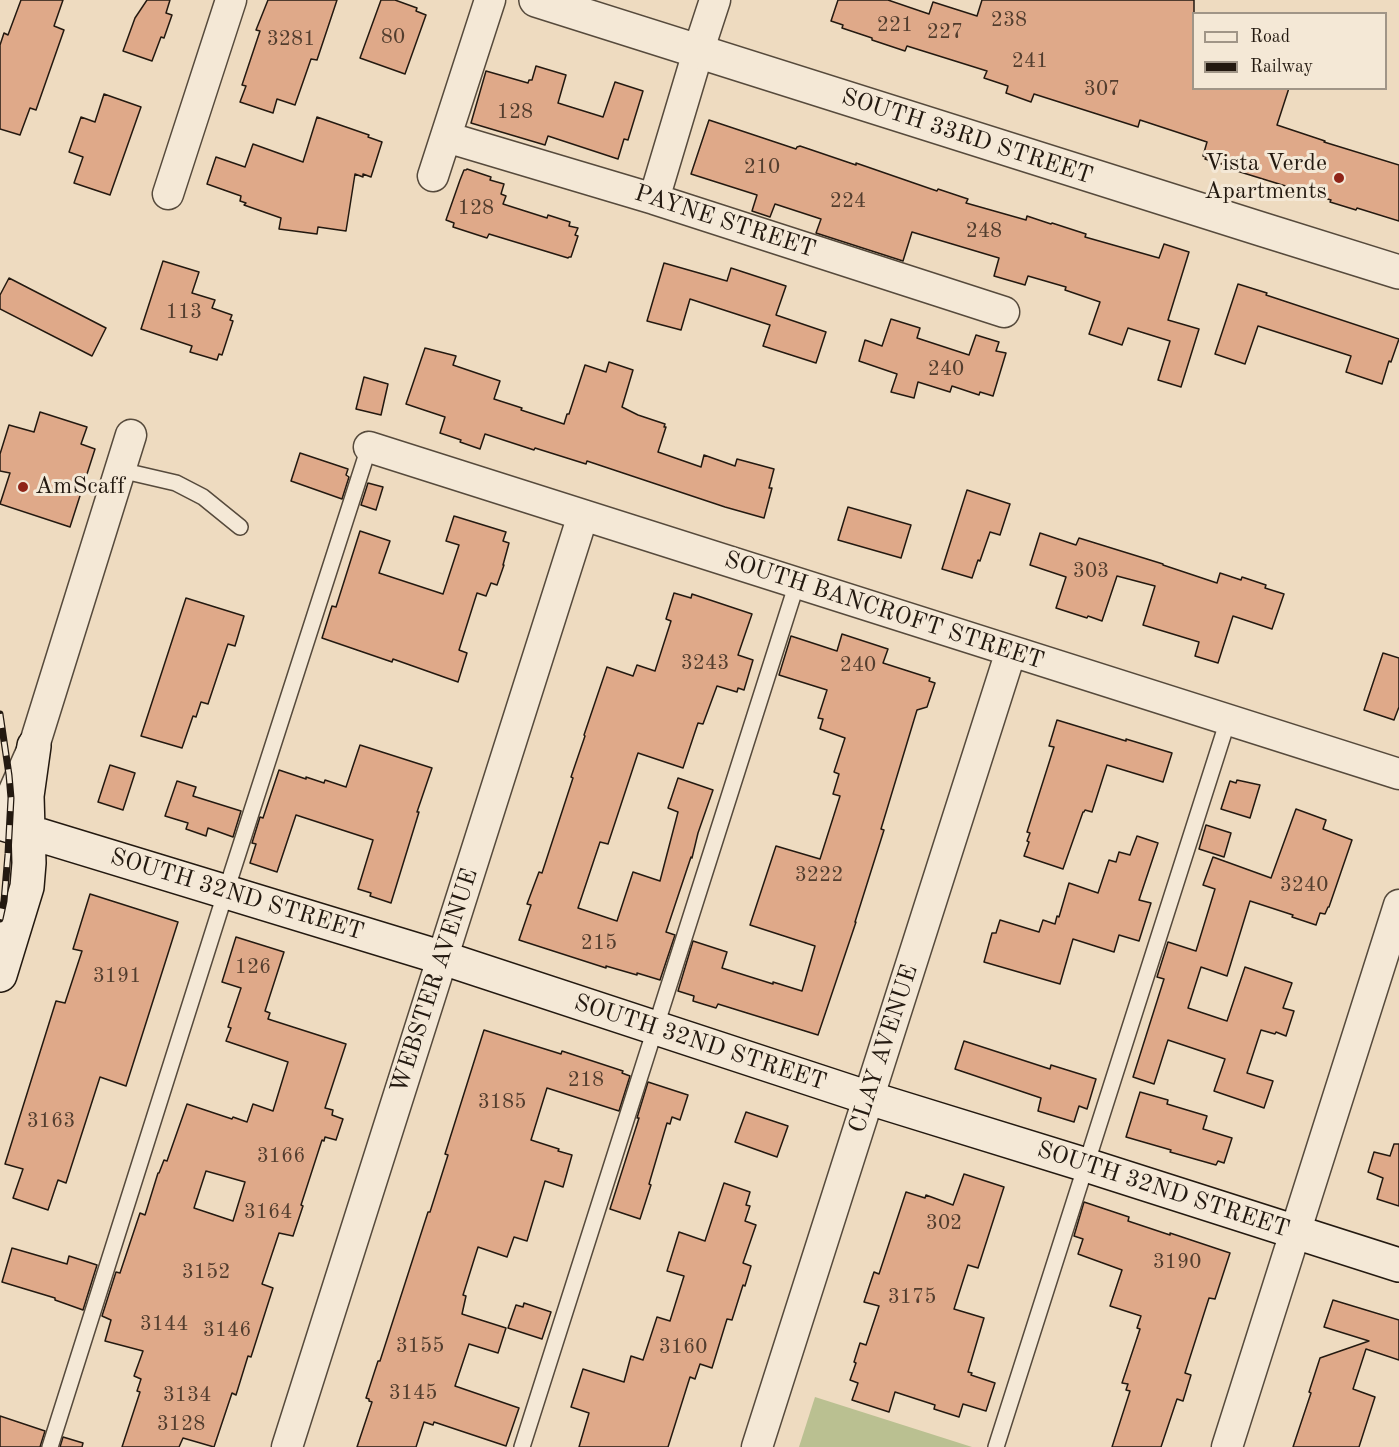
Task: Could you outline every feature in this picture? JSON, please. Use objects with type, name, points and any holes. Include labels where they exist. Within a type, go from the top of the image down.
[{"type":"main road","name":"SOUTH 33RD STREET","points":[[537,0],[1399,272]]},
{"type":"main road","points":[[0,975],[27,887],[29,862],[8,826],[27,796],[34,747]]},
{"type":"main road","name":"SOUTH 32ND STREET","points":[[8,826],[442,958],[869,1098],[1399,1265]]},
{"type":"street","points":[[168,194],[231,0]]},
{"type":"street","points":[[433,176],[490,0]]},
{"type":"street","points":[[654,199],[715,0]]},
{"type":"street","name":"PAYNE STREET","points":[[446,137],[654,199],[1004,312]]},
{"type":"street","points":[[34,747],[131,435]]},
{"type":"street","name":"SOUTH BANCROFT STREET","points":[[369,447],[1399,774]]},
{"type":"street","name":"WEBSTER AVENUE","points":[[287,1447],[583,515]]},
{"type":"street","name":"CLAY AVENUE","points":[[757,1447],[1011,651]]},
{"type":"street","points":[[1227,1447],[1399,905]]},
{"type":"lane","points":[[51,1447],[369,447]]},
{"type":"lane","points":[[120,470],[176,483],[204,497],[240,527]]},
{"type":"lane","points":[[522,1447],[797,583]]},
{"type":"lane","points":[[996,1447],[1228,720]]},
{"type":"green space","points":[[815,1397],[972,1447],[799,1447]]},
{"type":"building","points":[[21,0],[63,0],[54,26],[64,30],[36,110],[30,108],[20,135],[0,129],[0,45],[4,33],[8,35]]},
{"type":"building","points":[[147,0],[170,0],[166,13],[172,15],[164,38],[161,37],[152,61],[123,51],[135,18]]},
{"type":"building","points":[[268,0],[337,0],[317,60],[311,59],[295,105],[277,99],[273,113],[240,102],[246,86],[242,85],[260,31],[256,30]]},
{"type":"building","points":[[381,0],[395,0],[417,8],[416,11],[426,15],[405,74],[360,58]]},
{"type":"building","points":[[838,0],[888,0],[929,14],[933,2],[977,16],[982,0],[1194,0],[1192,90],[1288,90],[1277,125],[1399,165],[1399,221],[1330,202],[1331,200],[1224,167],[1225,165],[1205,159],[1206,157],[1203,156],[1207,142],[1140,120],[1138,127],[1034,94],[1031,102],[1006,93],[1008,86],[984,78],[987,71],[907,46],[905,51],[842,28],[843,25],[831,21]]},
{"type":"building","points":[[536,66],[566,75],[558,103],[603,117],[615,82],[643,91],[628,140],[624,139],[618,159],[548,136],[545,145],[471,123],[486,71],[528,83],[532,80]]},
{"type":"building","points":[[104,94],[141,107],[110,195],[74,183],[83,157],[69,152],[81,117],[95,122]]},
{"type":"building","points":[[317,117],[369,135],[368,137],[382,142],[371,177],[355,174],[346,231],[318,227],[317,234],[279,229],[281,218],[244,205],[246,203],[240,201],[241,196],[207,184],[216,157],[245,167],[253,144],[303,162]]},
{"type":"building","points":[[709,120],[796,149],[800,146],[937,191],[938,189],[968,199],[966,203],[1026,220],[1027,216],[1052,223],[1086,234],[1085,237],[1159,258],[1164,244],[1189,252],[1168,320],[1199,329],[1181,387],[1158,380],[1170,341],[1128,328],[1122,345],[1089,334],[1100,302],[1065,290],[1066,287],[1028,276],[1025,285],[994,276],[999,258],[912,232],[903,261],[816,233],[821,219],[775,204],[770,217],[752,211],[757,195],[691,174]]},
{"type":"building","points":[[467,169],[504,184],[501,194],[506,196],[503,204],[547,218],[548,215],[570,222],[569,226],[578,228],[575,235],[578,236],[571,257],[489,234],[487,238],[453,227],[454,223],[446,220],[464,170]]},
{"type":"building","points":[[163,261],[199,272],[192,293],[215,300],[212,308],[232,315],[230,320],[233,321],[222,355],[219,354],[217,360],[190,352],[192,346],[141,329]]},
{"type":"building","points":[[664,263],[727,281],[731,268],[786,286],[776,315],[826,332],[816,363],[763,346],[770,325],[690,299],[681,330],[647,321]]},
{"type":"building","points":[[9,278],[106,328],[92,356],[0,309],[0,295]]},
{"type":"building","points":[[1238,284],[1399,339],[1382,384],[1346,372],[1351,356],[1258,326],[1245,364],[1215,354]]},
{"type":"building","points":[[891,319],[920,328],[917,338],[969,355],[976,335],[999,342],[996,351],[1006,353],[993,396],[980,392],[979,395],[952,386],[950,392],[918,382],[914,398],[891,392],[897,374],[859,361],[865,340],[882,346]]},
{"type":"building","points":[[425,348],[456,356],[453,365],[500,381],[494,399],[564,424],[585,365],[606,372],[609,362],[633,370],[622,407],[665,424],[658,452],[701,467],[704,455],[735,466],[737,459],[774,469],[769,488],[772,488],[764,518],[587,461],[586,464],[485,434],[480,449],[440,433],[445,417],[406,404]]},
{"type":"building","points":[[364,377],[388,384],[381,415],[356,409]]},
{"type":"building","name":"AmScaff","points":[[40,412],[87,427],[81,444],[95,449],[70,527],[0,504],[10,473],[0,471],[0,454],[9,425],[34,432]]},
{"type":"building","points":[[300,453],[348,469],[346,475],[349,477],[342,499],[291,481]]},
{"type":"building","points":[[368,483],[383,487],[376,510],[361,505]]},
{"type":"building","points":[[967,490],[1010,504],[1000,535],[990,532],[972,578],[942,569]]},
{"type":"building","points":[[848,507],[911,525],[901,558],[838,540]]},
{"type":"building","points":[[454,516],[506,532],[503,541],[509,543],[497,585],[491,583],[486,596],[477,593],[459,650],[467,653],[458,682],[393,659],[392,662],[322,638],[332,606],[336,607],[360,531],[390,541],[379,573],[443,594],[459,545],[446,541]]},
{"type":"building","points":[[1040,533],[1076,545],[1079,538],[1217,583],[1220,573],[1241,580],[1242,577],[1284,594],[1272,629],[1233,616],[1218,663],[1195,656],[1199,642],[1143,625],[1155,586],[1117,576],[1102,621],[1056,608],[1066,577],[1030,565]]},
{"type":"building","points":[[674,593],[691,598],[692,594],[752,614],[738,655],[753,660],[744,690],[738,688],[737,692],[717,686],[703,724],[698,723],[683,768],[638,753],[608,844],[600,842],[578,908],[617,921],[633,872],[660,881],[678,812],[668,808],[678,778],[713,790],[666,932],[675,935],[660,980],[606,966],[606,968],[519,940],[531,905],[527,904],[539,872],[542,873],[607,667],[633,676],[637,665],[655,671],[671,621],[666,619]]},
{"type":"building","points":[[186,598],[244,616],[235,646],[228,644],[208,704],[201,702],[196,717],[193,716],[182,748],[141,736]]},
{"type":"building","points":[[842,634],[888,649],[883,663],[930,678],[929,681],[935,683],[927,707],[917,710],[856,922],[818,1035],[718,1004],[716,1008],[693,1001],[694,996],[678,991],[693,941],[727,952],[722,968],[802,991],[815,946],[750,925],[776,846],[820,859],[840,796],[833,794],[839,774],[834,772],[845,738],[820,729],[823,719],[818,718],[827,690],[779,675],[791,636],[837,651]]},
{"type":"building","points":[[1383,653],[1399,658],[1399,707],[1394,720],[1364,710]]},
{"type":"building","points":[[1057,720],[1172,753],[1163,782],[1107,765],[1092,812],[1085,810],[1083,812],[1063,869],[1024,856],[1029,842],[1027,841],[1030,833],[1027,832],[1054,747],[1049,746]]},
{"type":"building","points":[[360,745],[432,768],[391,903],[358,889],[373,840],[296,815],[277,872],[250,863],[256,844],[252,843],[260,817],[263,818],[279,770],[306,779],[306,777],[324,783],[325,780],[346,787]]},
{"type":"building","points":[[110,765],[135,773],[123,810],[98,802]]},
{"type":"building","points":[[1237,780],[1260,785],[1250,818],[1221,809],[1230,781],[1236,783]]},
{"type":"building","points":[[177,781],[196,787],[193,796],[241,811],[233,837],[208,828],[206,836],[186,829],[188,823],[165,816]]},
{"type":"building","points":[[1296,809],[1326,820],[1323,829],[1352,840],[1329,907],[1325,914],[1320,913],[1316,925],[1250,901],[1227,976],[1201,967],[1188,1008],[1227,1021],[1245,967],[1292,983],[1283,1008],[1294,1011],[1286,1036],[1261,1030],[1247,1073],[1273,1081],[1264,1108],[1214,1091],[1225,1059],[1168,1040],[1154,1084],[1133,1077],[1164,979],[1157,977],[1168,942],[1196,951],[1215,889],[1203,885],[1213,857],[1271,878]]},
{"type":"building","points":[[1206,825],[1231,833],[1224,857],[1199,849]]},
{"type":"building","points":[[1137,836],[1158,843],[1139,900],[1151,903],[1139,941],[1119,935],[1114,952],[1073,939],[1060,984],[984,962],[992,933],[996,933],[1000,920],[1039,932],[1043,920],[1055,924],[1069,883],[1098,893],[1109,860],[1116,862],[1119,852],[1130,855]]},
{"type":"building","points":[[90,894],[178,922],[126,1086],[100,1077],[66,1183],[58,1180],[48,1210],[13,1198],[23,1169],[5,1164],[56,1001],[65,1003],[82,951],[73,949]]},
{"type":"building","points":[[236,937],[284,952],[265,1011],[270,1013],[268,1019],[346,1044],[325,1108],[333,1110],[332,1115],[343,1119],[336,1140],[325,1137],[324,1141],[322,1140],[293,1236],[279,1233],[262,1284],[273,1288],[251,1357],[248,1356],[236,1395],[232,1393],[214,1447],[183,1438],[179,1447],[122,1447],[140,1392],[137,1391],[141,1379],[134,1376],[143,1351],[105,1341],[111,1320],[102,1316],[116,1272],[120,1273],[140,1213],[145,1215],[158,1173],[164,1160],[167,1161],[187,1104],[247,1122],[253,1104],[273,1111],[288,1062],[226,1041],[231,1028],[228,1027],[241,988],[222,982]],"holes":[[[206,1171],[245,1182],[233,1221],[194,1208]]]},
{"type":"building","points":[[484,1030],[561,1054],[562,1051],[623,1071],[622,1073],[630,1076],[619,1111],[547,1088],[531,1140],[572,1155],[563,1187],[545,1181],[527,1241],[514,1237],[507,1257],[478,1247],[463,1295],[466,1296],[462,1314],[506,1328],[498,1353],[469,1344],[455,1386],[519,1408],[506,1446],[434,1422],[433,1425],[424,1422],[416,1447],[357,1447],[372,1402],[366,1398],[428,1212],[430,1212],[448,1155],[445,1154]]},
{"type":"building","points":[[964,1041],[1050,1069],[1051,1065],[1096,1079],[1087,1109],[1079,1106],[1074,1122],[1038,1111],[1041,1098],[955,1069]]},
{"type":"building","points":[[648,1082],[688,1095],[680,1120],[672,1117],[670,1124],[667,1123],[640,1219],[610,1209]]},
{"type":"building","points":[[1140,1092],[1168,1100],[1167,1104],[1207,1116],[1203,1129],[1232,1138],[1224,1163],[1218,1161],[1216,1165],[1126,1137]]},
{"type":"building","points":[[746,1112],[788,1126],[777,1157],[735,1142]]},
{"type":"building","points":[[1394,1144],[1399,1144],[1399,1206],[1377,1199],[1383,1178],[1368,1172],[1374,1152],[1390,1156]]},
{"type":"building","points":[[964,1174],[1004,1187],[978,1268],[968,1265],[954,1309],[984,1318],[968,1372],[995,1383],[986,1411],[963,1404],[959,1417],[934,1409],[935,1405],[895,1392],[889,1412],[852,1400],[858,1383],[850,1380],[856,1363],[854,1362],[860,1343],[866,1345],[879,1306],[864,1302],[874,1272],[879,1274],[906,1192],[925,1198],[926,1195],[953,1205]]},
{"type":"building","points":[[724,1183],[750,1192],[746,1205],[750,1206],[745,1221],[756,1225],[743,1263],[751,1266],[745,1286],[743,1285],[732,1320],[727,1319],[712,1368],[700,1364],[695,1379],[690,1377],[668,1447],[579,1447],[589,1413],[571,1407],[583,1369],[624,1382],[631,1356],[643,1360],[657,1317],[670,1321],[684,1276],[667,1271],[679,1232],[705,1241]]},
{"type":"building","points":[[1084,1202],[1129,1217],[1128,1221],[1230,1253],[1215,1299],[1209,1298],[1185,1373],[1191,1375],[1183,1401],[1177,1399],[1161,1447],[1112,1447],[1130,1391],[1126,1390],[1128,1384],[1122,1383],[1140,1329],[1137,1328],[1141,1316],[1110,1306],[1122,1270],[1078,1254],[1083,1239],[1074,1236]]},
{"type":"building","points":[[12,1248],[67,1264],[69,1256],[97,1265],[83,1310],[55,1300],[55,1298],[2,1282]]},
{"type":"building","points":[[1333,1300],[1399,1320],[1399,1360],[1366,1349],[1353,1389],[1375,1397],[1359,1447],[1293,1447],[1320,1358],[1369,1341],[1324,1327]]},
{"type":"building","points":[[524,1303],[551,1312],[542,1339],[508,1328],[516,1305],[523,1307]]},
{"type":"building","points":[[0,1416],[45,1431],[40,1447],[0,1447]]},
{"type":"building","points":[[63,1437],[83,1443],[82,1447],[60,1447]]},
{"type":"railway","points":[[0,714],[11,798],[4,901],[0,919]]},
{"type":"place","name":"Vista Verde Apartments","points":[[1339,178]]},
{"type":"place","name":"AmScaff","points":[[23,487]]}]
